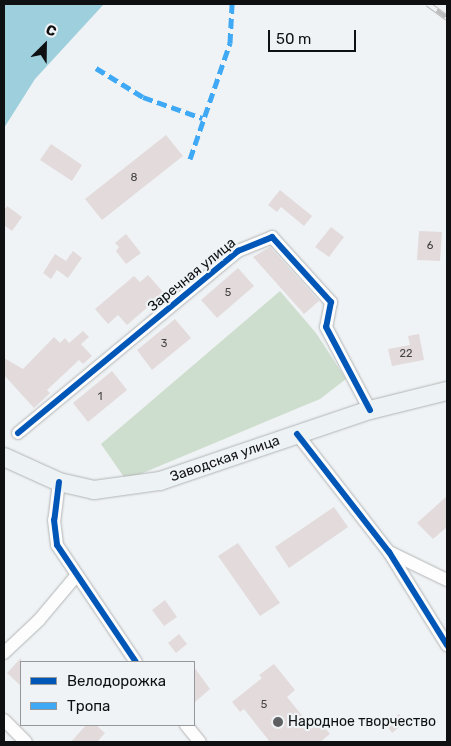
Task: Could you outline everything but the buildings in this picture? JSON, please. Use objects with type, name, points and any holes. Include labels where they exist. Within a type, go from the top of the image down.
[{"type":"main road","name":"Заводская улица","points":[[4,457],[59,482],[94,490],[160,481],[370,410],[447,391]]},
{"type":"street","name":"Заречная улица","points":[[18,433],[238,250],[272,237],[331,302],[326,327],[370,410]]},
{"type":"street","points":[[297,434],[389,552],[447,645]]},
{"type":"street","points":[[59,482],[54,520],[57,545],[76,576],[135,661]]},
{"type":"street","points":[[389,552],[447,580]]},
{"type":"street","points":[[4,653],[39,620],[76,576]]},
{"type":"street","points":[[4,720],[26,742]]},
{"type":"street","points":[[187,726],[200,742]]},
{"type":"green space","points":[[280,291],[316,333],[346,379],[320,399],[126,480],[101,444]]},
{"type":"water","points":[[4,4],[104,4],[35,79],[4,128]]},
{"type":"railway","points":[[428,4],[447,18]]},
{"type":"marked path","points":[[190,159],[230,43],[232,4]]},
{"type":"marked path","points":[[96,68],[143,97],[202,118]]},
{"type":"cycle path","points":[[18,433],[238,251],[272,237],[331,302],[326,327],[370,410]]},
{"type":"cycle path","points":[[297,434],[389,552],[447,645]]},
{"type":"cycle path","points":[[59,482],[54,520],[57,545],[135,661]]},
{"type":"place","name":"Народное творчество","points":[[278,722]]}]
